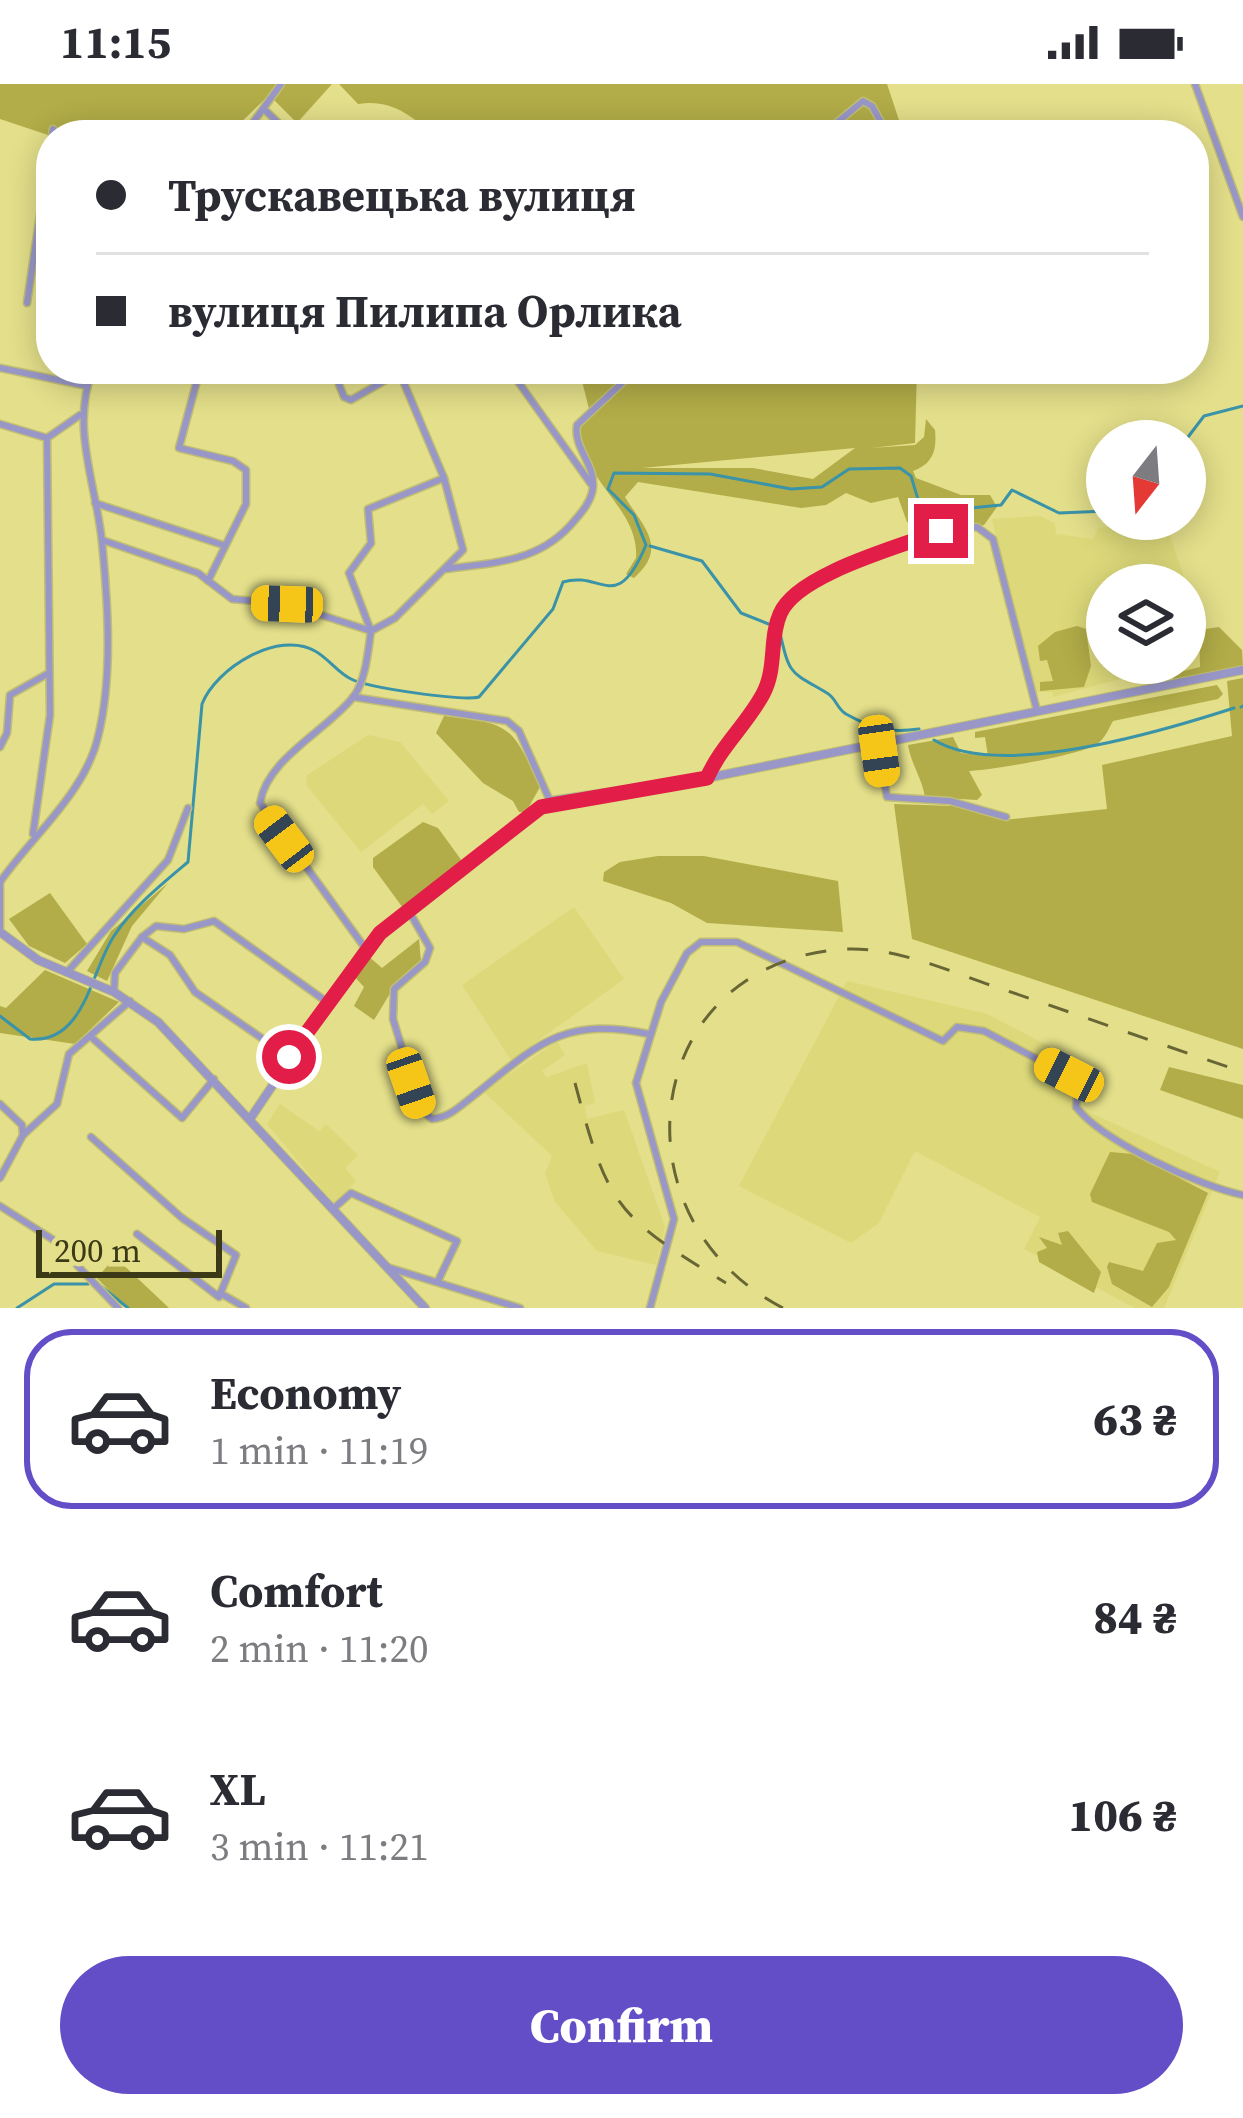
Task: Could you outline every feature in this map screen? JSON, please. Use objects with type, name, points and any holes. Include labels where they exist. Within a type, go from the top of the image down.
[{"type":"street","points":[[258,120],[281,84]]},
{"type":"street","points":[[1196,84],[1209,120]]},
{"type":"street","points":[[840,120],[863,101],[880,120]]},
{"type":"street","points":[[266,111],[275,120]]},
{"type":"street","points":[[1209,121],[1243,217]]},
{"type":"street","points":[[27,303],[36,236]]},
{"type":"street","points":[[0,368],[36,375]]},
{"type":"street","points":[[77,384],[87,386],[82,412],[102,540],[106,612],[98,736],[70,793],[33,834],[0,882],[0,930],[38,960],[130,1000],[214,1079],[425,1308]]},
{"type":"street","points":[[196,384],[178,444],[186,453],[233,461],[245,470],[246,504],[208,581]]},
{"type":"street","points":[[339,384],[344,397],[351,400],[376,384]]},
{"type":"street","points":[[102,540],[160,556],[232,599],[287,604],[371,631],[394,618],[463,550],[444,478],[404,384]]},
{"type":"street","points":[[520,384],[593,487]]},
{"type":"street","points":[[447,569],[543,551],[584,509],[593,487],[592,469],[575,437],[577,425],[621,384]]},
{"type":"street","points":[[47,438],[82,412]]},
{"type":"street","points":[[0,424],[47,438]]},
{"type":"street","points":[[33,834],[48,750],[47,438]]},
{"type":"street","points":[[365,948],[260,803],[263,787],[359,686],[371,631],[349,572],[371,543],[368,509],[444,478]]},
{"type":"street","points":[[95,503],[224,545]]},
{"type":"street","points":[[707,778],[765,689],[776,659],[777,619],[785,603],[824,577],[941,531],[977,527],[993,538],[1037,711]]},
{"type":"street","points":[[250,1119],[365,948],[550,801],[707,778],[1243,670]]},
{"type":"street","points":[[0,747],[8,733],[10,695],[49,673]]},
{"type":"street","points":[[352,697],[507,722],[519,731],[550,801]]},
{"type":"street","points":[[878,745],[887,797],[950,801],[1006,818]]},
{"type":"street","points":[[68,971],[168,860],[188,808]]},
{"type":"street","points":[[409,910],[430,948],[424,962],[394,989],[393,1019],[421,1110],[431,1119],[449,1115],[530,1052],[575,1030],[602,1024],[649,1034]]},
{"type":"street","points":[[109,990],[115,973],[142,937],[158,925],[188,928],[214,921],[327,1003]]},
{"type":"street","points":[[142,937],[170,955],[195,992],[289,1057]]},
{"type":"street","points":[[650,1308],[674,1222],[637,1095],[649,1034],[673,972],[701,942],[737,942],[943,1041],[957,1027],[984,1031],[1078,1081],[1079,1112],[1108,1133],[1217,1190],[1243,1195]]},
{"type":"street","points":[[0,1178],[23,1135],[57,1104],[65,1089],[65,1059],[130,1000]]},
{"type":"street","points":[[90,1036],[182,1118],[214,1079]]},
{"type":"street","points":[[0,1103],[22,1125],[23,1135]]},
{"type":"street","points":[[91,1137],[182,1218],[236,1255],[220,1293]]},
{"type":"street","points":[[333,1210],[351,1193],[458,1241],[438,1281]]},
{"type":"street","points":[[0,1206],[52,1239],[118,1308]]},
{"type":"street","points":[[136,1234],[246,1308]]},
{"type":"street","points":[[387,1267],[520,1308]]},
{"type":"street","points":[[415,1297],[424,1277]]},
{"type":"shaded area","points":[[0,84],[332,84],[300,120],[269,95],[243,120],[36,120],[36,131],[0,119]]},
{"type":"shaded area","points":[[339,84],[887,84],[899,120],[415,120],[390,106],[358,104]]},
{"type":"shaded area","points":[[583,384],[917,384],[915,443],[871,448],[915,445],[924,437],[926,419],[935,430],[935,444],[929,460],[913,471],[916,478],[961,495],[990,495],[997,507],[984,525],[923,532],[907,522],[898,497],[871,503],[846,493],[826,505],[801,508],[638,482],[625,497],[651,547],[634,578],[626,574],[636,558],[635,540],[588,461],[580,425],[591,417]],"holes":[[[855,448],[813,479],[753,468],[642,468]]]},
{"type":"shaded area","points":[[1040,516],[1055,523],[1056,534],[1086,540],[1171,540],[1180,564],[1086,564],[1086,684],[1102,684],[1053,697],[1052,692],[1034,692],[992,519]]},
{"type":"shaded area","points":[[1077,626],[1086,629],[1084,687],[1040,691],[1040,682],[1053,681],[1047,660],[1040,661],[1038,646],[1055,632]]},
{"type":"shaded area","points":[[1219,627],[1242,650],[1243,667],[1206,673],[1206,629]]},
{"type":"shaded area","points":[[1206,642],[1214,666],[1206,668]]},
{"type":"shaded area","points":[[1243,678],[1243,1049],[912,939],[894,804],[954,806],[1003,820],[1107,809],[1102,765],[1232,736],[1227,681]]},
{"type":"shaded area","points":[[1217,685],[1223,694],[1218,699],[1113,721],[1102,739],[1088,748],[969,771],[982,795],[977,800],[925,797],[908,745],[953,737],[961,753],[988,756],[985,737],[975,738],[975,732]]},
{"type":"shaded area","points":[[444,716],[496,725],[515,740],[540,787],[526,812],[519,812],[513,801],[483,783],[436,733]]},
{"type":"shaded area","points":[[368,735],[400,742],[449,801],[432,814],[423,804],[361,852],[307,786],[306,776]]},
{"type":"shaded area","points":[[423,822],[438,828],[462,861],[403,908],[373,867],[373,858]]},
{"type":"shaded area","points":[[704,856],[838,881],[843,932],[707,923],[671,903],[603,881],[604,872],[620,862]]},
{"type":"shaded area","points":[[168,883],[132,926],[107,981],[87,971],[111,931]]},
{"type":"shaded area","points":[[50,893],[87,944],[65,963],[29,946],[9,919]]},
{"type":"shaded area","points":[[574,907],[624,979],[511,1060],[462,985]]},
{"type":"shaded area","points":[[419,939],[421,961],[397,982],[374,1020],[354,1006],[364,987],[353,975],[367,955],[382,968]]},
{"type":"shaded area","points":[[45,970],[119,1002],[75,1044],[0,1033],[0,1006],[6,1008]]},
{"type":"shaded area","points":[[847,981],[987,1014],[1093,1069],[1080,1108],[1220,1172],[1164,1308],[1135,1308],[1024,1249],[1040,1217],[915,1151],[879,1223],[851,1243],[739,1186]]},
{"type":"shaded area","points":[[557,1041],[565,1055],[542,1071],[547,1077],[587,1063],[595,1103],[585,1106],[587,1119],[624,1110],[665,1227],[656,1265],[597,1251],[555,1202],[545,1173],[552,1156],[484,1092]]},
{"type":"shaded area","points":[[1169,1067],[1243,1085],[1243,1119],[1160,1090]]},
{"type":"shaded area","points":[[280,1104],[319,1131],[326,1124],[358,1155],[345,1168],[356,1181],[334,1204],[267,1124]]},
{"type":"shaded area","points":[[1110,1152],[1133,1154],[1208,1193],[1169,1287],[1152,1307],[1112,1284],[1107,1267],[1109,1262],[1143,1271],[1157,1243],[1176,1240],[1169,1232],[1092,1202],[1090,1194]]},
{"type":"shaded area","points":[[1068,1231],[1101,1272],[1094,1293],[1039,1262],[1037,1252],[1047,1248],[1039,1237],[1062,1245],[1058,1233]]},
{"type":"shaded area","points":[[115,1257],[169,1308],[126,1308],[97,1278]]},
{"type":"waterway","points":[[1201,420],[1243,406]]},
{"type":"waterway","points":[[0,1016],[30,1039],[63,1030],[84,1002],[121,926],[188,862],[202,704],[220,678],[267,649],[300,646],[361,683],[479,697],[553,609],[563,582],[617,585],[635,566],[646,545],[634,515],[608,489],[614,473],[710,474],[791,489],[822,487],[849,469],[900,468],[911,476],[920,506],[930,512],[1001,505],[1012,490],[1059,513],[1086,512]]},
{"type":"waterway","points":[[650,546],[702,561],[741,613],[771,625]]},
{"type":"waterway","points":[[779,629],[792,670],[830,695],[843,712],[881,729],[919,729]]},
{"type":"waterway","points":[[934,740],[963,751],[1039,754],[1125,739],[1234,708]]},
{"type":"waterway","points":[[17,1308],[54,1284],[88,1284]]},
{"type":"waterway","points":[[102,1287],[128,1308]]},
{"type":"railway","points":[[783,1308],[728,1268],[691,1218],[673,1162],[671,1104],[687,1049],[720,1002],[769,968],[834,950],[898,955],[1243,1072]]},
{"type":"railway","points":[[575,1083],[597,1157],[622,1204],[661,1241],[726,1283]]},
{"type":"route","points":[[289,1057],[380,933],[541,807],[550,801],[707,778],[716,757],[765,689],[776,659],[777,619],[785,603],[824,577],[941,531]]}]
